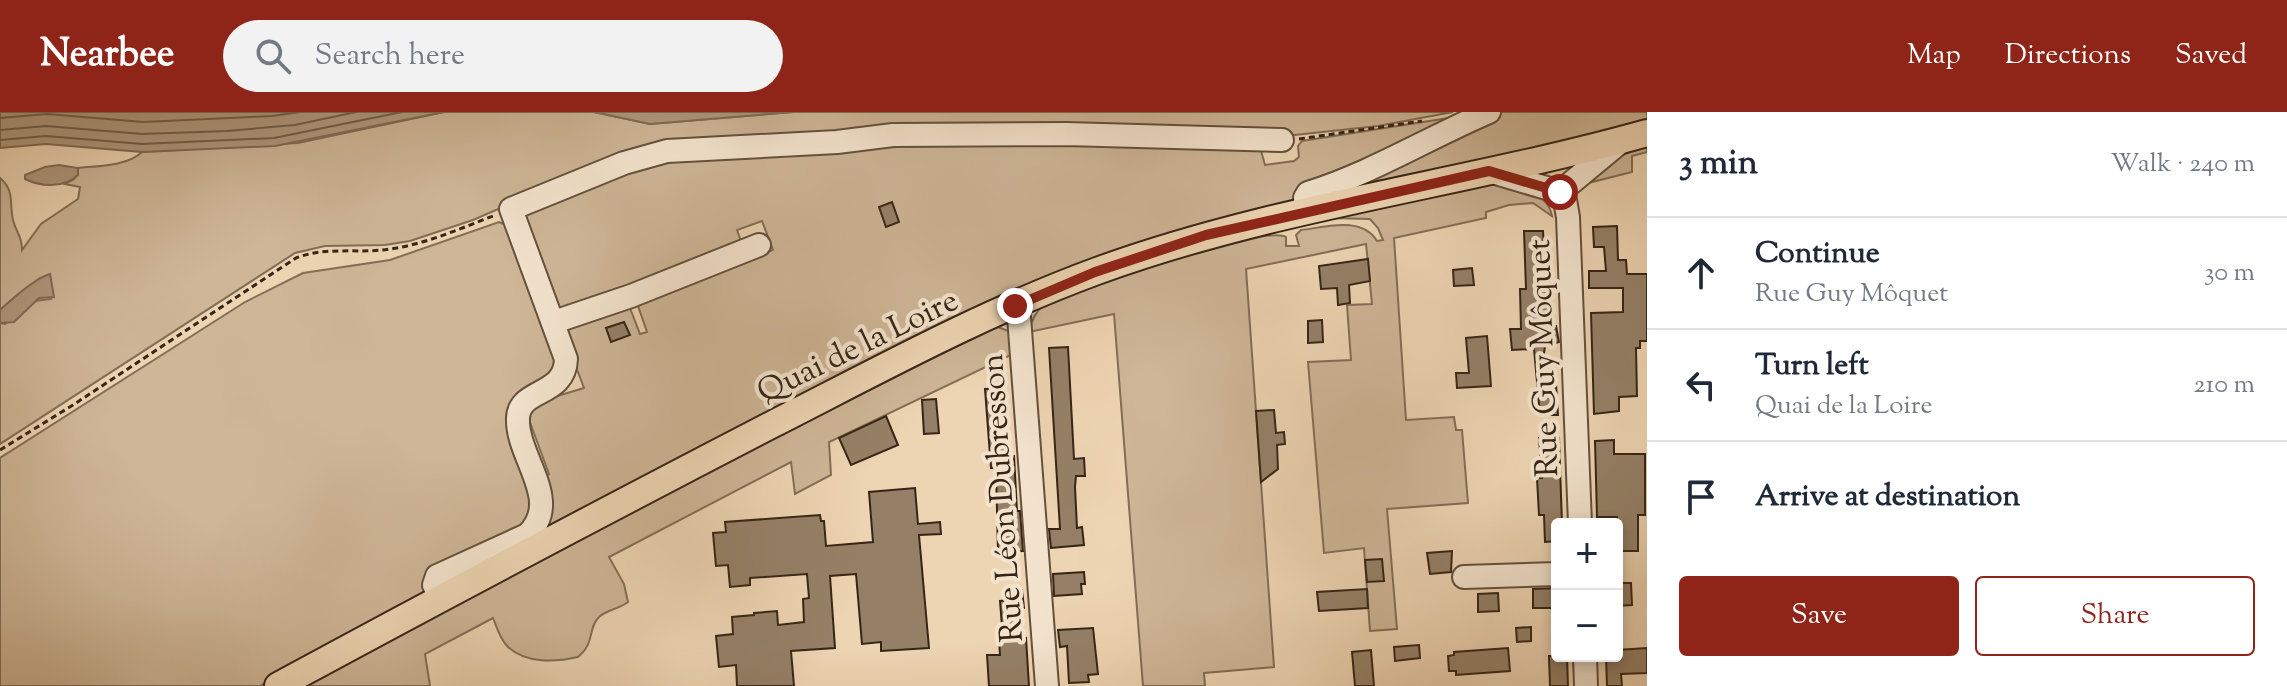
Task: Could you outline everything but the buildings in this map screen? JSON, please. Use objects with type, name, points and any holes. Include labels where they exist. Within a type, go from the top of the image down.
[{"type":"main road","name":"Quai de la Loire","points":[[278,686],[908,355],[1095,272],[1206,235],[1636,136]]},
{"type":"street","points":[[1306,211],[1305,198],[1308,193],[1355,177],[1438,134],[1489,112]]},
{"type":"street","points":[[441,598],[434,580],[441,573],[518,540],[536,525],[541,510],[541,498],[518,429],[518,419],[524,403],[557,383],[565,372],[565,353],[511,209],[624,163],[667,151],[837,142],[893,135],[1066,134],[1282,140]]},
{"type":"street","name":"Rue Guy Môquet","points":[[1560,192],[1636,136]]},
{"type":"street","name":"Rue Guy Môquet","points":[[1489,171],[1560,192],[1565,200],[1580,518]]},
{"type":"street","points":[[554,322],[631,296],[759,245]]},
{"type":"street","name":"Rue Léon Dubresson","points":[[1015,306],[1019,317],[1047,686]]},
{"type":"street","points":[[1464,577],[1551,574]]},
{"type":"street","points":[[1585,662],[1586,686]]},
{"type":"path","points":[[1282,140],[1366,131],[1428,120]]},
{"type":"path","points":[[0,450],[296,258],[332,250],[366,251],[406,246],[511,209]]},
{"type":"shaded area","points":[[444,112],[594,112],[650,124],[793,112],[1453,112],[1378,126],[1276,137],[751,140],[521,199],[473,220],[410,241],[385,245],[325,246],[295,253],[0,444],[0,323],[5,324],[34,301],[51,299],[40,278],[0,310],[0,178],[10,192],[13,220],[22,250],[41,224],[78,199],[80,187],[65,184],[74,179],[78,168],[121,163],[142,152],[298,143]]},
{"type":"shaded area","points":[[1498,112],[1647,112],[1647,120],[1552,145],[1310,198]]},
{"type":"shaded area","points":[[1474,114],[1300,203],[1209,225],[533,535],[540,480],[549,474],[524,406],[584,388],[561,327],[628,303],[640,334],[647,332],[636,300],[773,250],[762,221],[737,230],[743,247],[556,318],[521,224],[532,205],[647,162],[861,147],[1099,140],[1260,147],[1265,165],[1294,161],[1299,157],[1298,146],[1302,141]]},
{"type":"shaded area","points":[[1647,147],[1647,152],[1632,156],[1632,172],[1588,183],[1590,176],[1622,155]]},
{"type":"shaded area","points":[[1488,183],[1517,187],[1536,194],[1549,207],[1552,216],[1533,203],[1509,205],[1486,212],[1486,218],[1394,238],[1406,420],[1454,417],[1456,430],[1462,430],[1468,503],[1387,509],[1397,629],[1370,631],[1364,548],[1324,553],[1308,362],[1351,360],[1347,305],[1372,304],[1366,244],[1246,269],[1274,667],[1204,673],[1205,686],[1143,686],[1114,314],[1029,332],[1036,314],[1044,305],[1090,285],[1207,248],[1243,240],[1271,235],[1286,237],[1286,246],[1299,246],[1296,235],[1301,230],[1343,225],[1362,228],[1377,241],[1383,240],[1370,219],[1328,218]]},
{"type":"shaded area","points":[[499,222],[510,227],[562,361],[521,402],[536,516],[430,596],[260,686],[0,686],[0,458],[245,302],[303,273],[390,260]]},
{"type":"shaded area","points":[[995,326],[1011,332],[1015,353],[829,442],[831,475],[795,494],[791,462],[609,557],[624,584],[628,602],[599,617],[587,646],[578,657],[551,661],[515,653],[505,644],[493,618],[425,654],[430,686],[303,686],[694,475]]},
{"type":"water","points":[[0,112],[444,112],[275,146],[142,152],[46,144],[0,148]]},
{"type":"water","points":[[594,112],[793,112],[650,124]]},
{"type":"water","points":[[59,165],[78,168],[78,175],[53,185],[25,179],[25,175]]},
{"type":"water","points":[[50,274],[54,297],[39,298],[14,322],[0,323],[0,310],[31,284]]},
{"type":"route","points":[[1015,306],[1095,272],[1206,235],[1489,171],[1560,192]]}]
